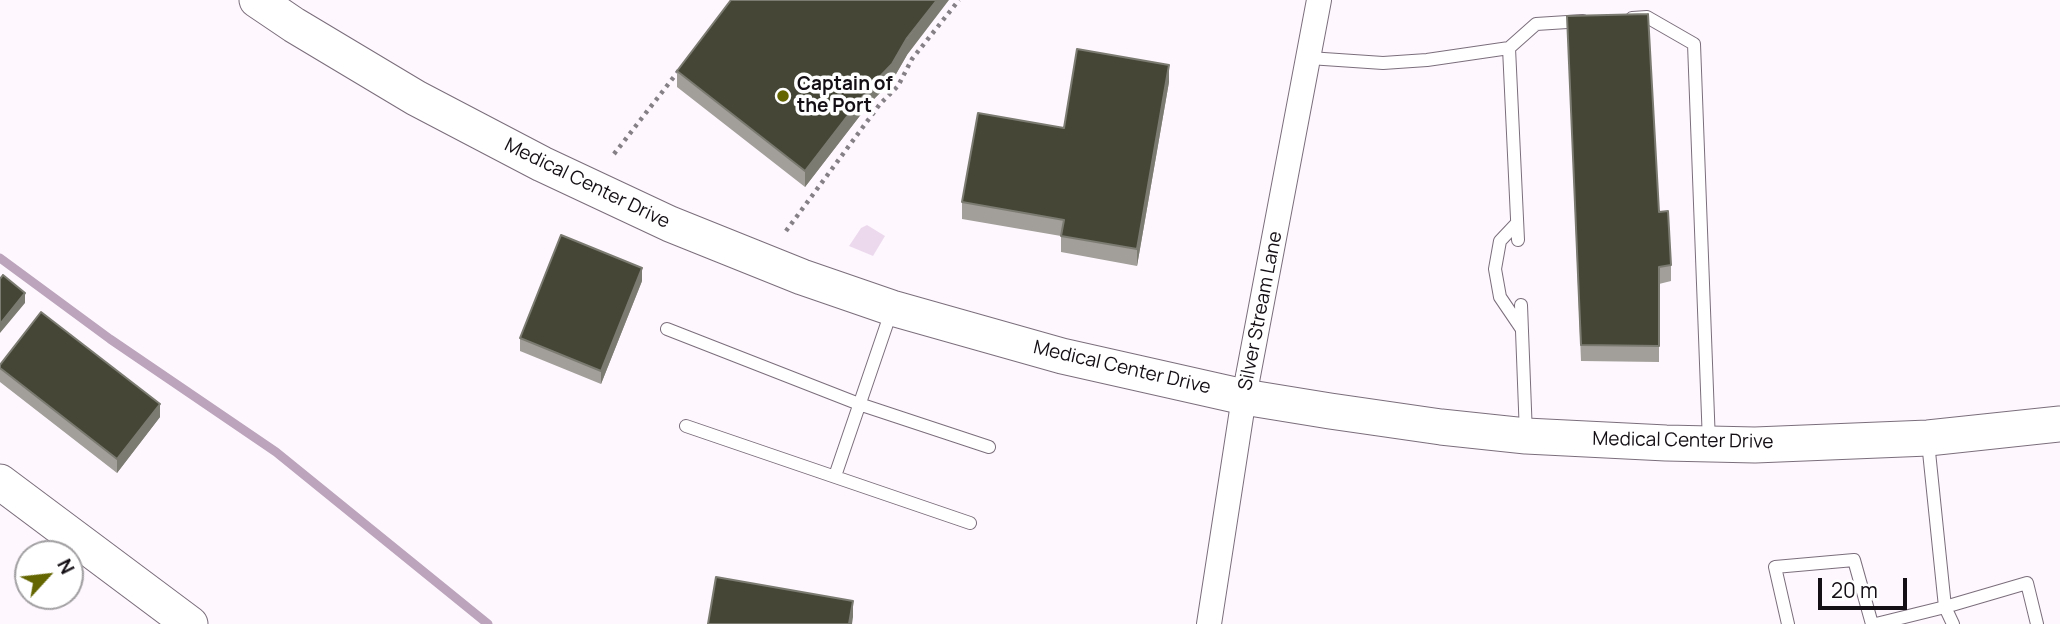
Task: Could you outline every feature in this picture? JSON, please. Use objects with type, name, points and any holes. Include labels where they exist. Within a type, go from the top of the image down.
[{"type":"street","name":"Medical Center Drive","points":[[257,0],[416,98],[542,164],[670,224],[802,277],[892,308],[1062,356],[1244,397],[1441,427],[1527,436],[1755,445],[1928,438],[2060,424]]},
{"type":"street","name":"Silver Stream Lane","points":[[1209,624],[1244,397],[1319,0]]},
{"type":"street","points":[[0,482],[190,624]]},
{"type":"lane","points":[[1619,18],[1647,16],[1694,44],[1709,444]]},
{"type":"lane","points":[[1310,58],[1383,64],[1427,60],[1509,48],[1536,24],[1592,20]]},
{"type":"lane","points":[[1509,48],[1518,240]]},
{"type":"lane","points":[[1517,223],[1500,241],[1496,269],[1500,297],[1522,329]]},
{"type":"lane","points":[[1521,306],[1527,436]]},
{"type":"lane","points":[[835,477],[892,308]]},
{"type":"lane","points":[[667,329],[859,404],[989,447]]},
{"type":"lane","points":[[686,426],[970,523]]},
{"type":"lane","points":[[1928,438],[1945,607],[1953,624]]},
{"type":"lane","points":[[1788,624],[1775,567],[1854,560],[1874,624],[2027,583],[2037,624]]},
{"type":"path","points":[[786,230],[880,104],[898,86],[912,59],[958,0]]},
{"type":"path","points":[[614,154],[682,67],[688,72]]},
{"type":"shaded area","points":[[867,225],[885,236],[873,256],[849,246],[861,228]]},
{"type":"building","name":"Captain of the Port","points":[[731,0],[937,0],[907,38],[892,64],[869,88],[805,171],[677,71]]},
{"type":"building","points":[[1648,14],[1659,212],[1668,211],[1671,265],[1659,267],[1659,346],[1581,345],[1567,16]]},
{"type":"building","points":[[1077,49],[1169,65],[1137,249],[1061,236],[1064,220],[962,202],[978,113],[1064,128]]},
{"type":"building","points":[[561,235],[642,268],[601,371],[520,338]]},
{"type":"building","points":[[3,275],[25,293],[0,324],[0,279]]},
{"type":"building","points":[[41,312],[160,404],[117,459],[0,368]]},
{"type":"building","points":[[716,577],[853,601],[849,624],[708,624]]},
{"type":"waterway","points":[[0,258],[110,339],[276,452],[488,624]]},
{"type":"place","name":"Captain of the Port","points":[[783,96]]}]
